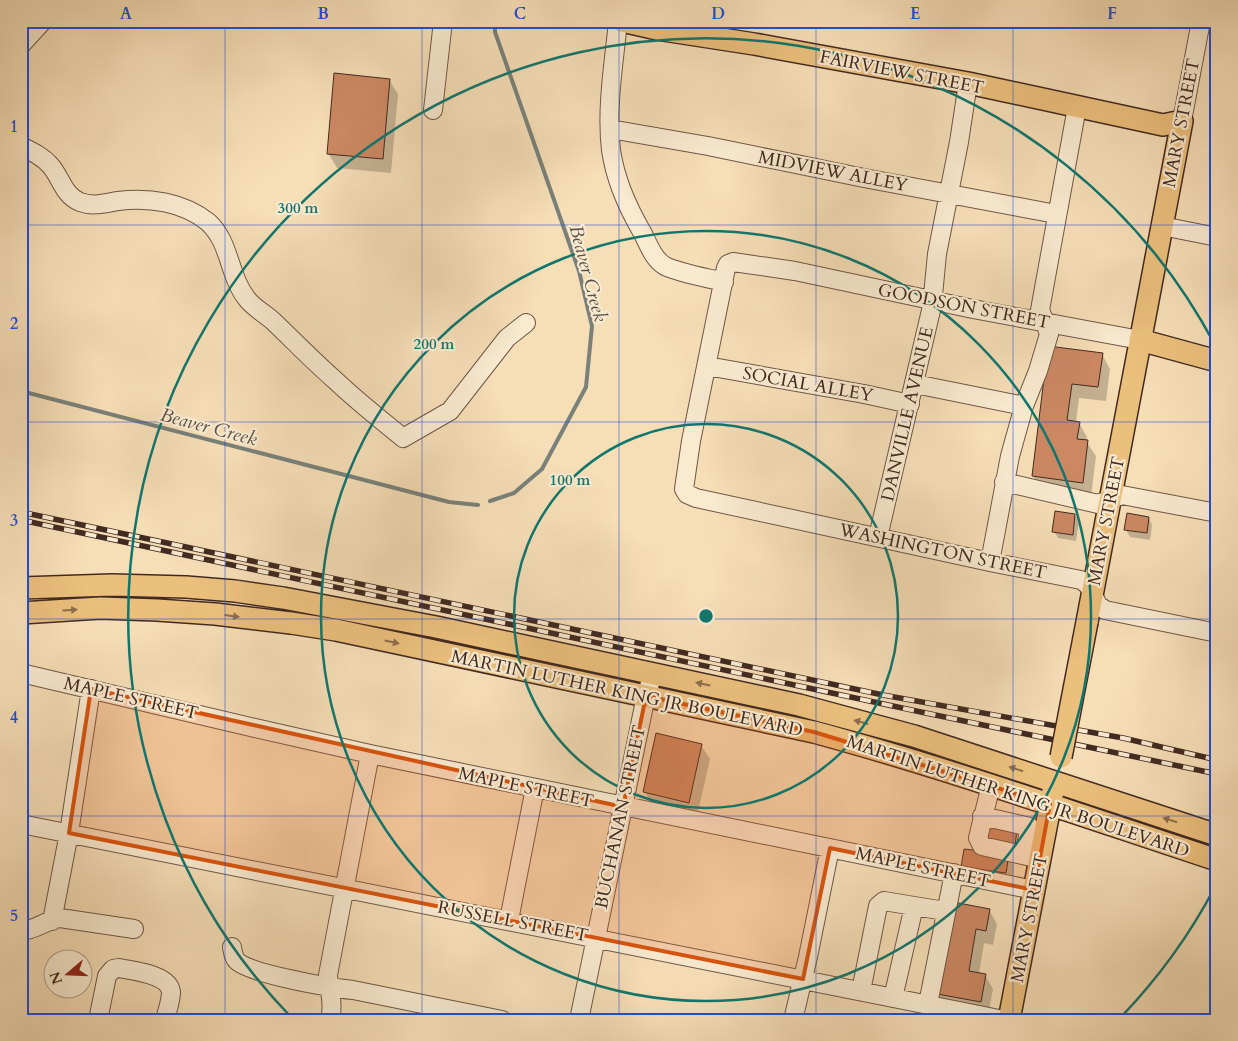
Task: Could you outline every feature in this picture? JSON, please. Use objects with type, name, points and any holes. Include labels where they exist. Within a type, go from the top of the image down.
[{"type":"main road","name":"FAIRVIEW STREET","points":[[622,21],[657,29],[754,44],[968,84],[1163,125],[1182,121]]},
{"type":"main road","name":"MARY STREET","points":[[1009,1020],[1034,890],[1032,857],[1050,804],[1061,757],[1182,121]]},
{"type":"main road","name":"GOODSON STREET","points":[[1140,340],[1217,360]]},
{"type":"main road","name":"MARTIN LUTHER KING JR BOULEVARD","points":[[21,588],[112,585],[186,587],[235,591],[283,598],[436,627],[798,705],[914,736],[1217,835]]},
{"type":"main road","name":"MARTIN LUTHER KING JR BOULEVARD","points":[[21,613],[100,608],[157,610],[215,614],[336,630],[814,732],[991,785],[1217,860]]},
{"type":"street","points":[[21,45],[43,21]]},
{"type":"street","points":[[433,110],[442,21]]},
{"type":"street","points":[[618,21],[610,129],[611,152],[615,168],[637,224],[657,259],[664,266],[724,282],[707,366]]},
{"type":"street","name":"MARY STREET","points":[[1182,121],[1200,21]]},
{"type":"street","name":"DANVILLE AVENUE","points":[[878,538],[933,300],[937,254],[968,84]]},
{"type":"street","points":[[990,562],[1004,482],[1024,406],[1038,371],[1049,334],[1040,310],[1077,107]]},
{"type":"street","name":"MIDVIEW ALLEY","points":[[610,129],[708,146],[755,157],[1056,214]]},
{"type":"street","points":[[21,146],[47,162],[70,196],[79,202],[89,204],[129,200],[161,201],[183,208],[206,221],[224,243],[233,274],[238,286],[247,299],[272,320],[337,383],[403,438],[450,411],[506,338],[526,323]]},
{"type":"street","points":[[1162,226],[1217,237]]},
{"type":"street","name":"GOODSON STREET","points":[[724,282],[728,264],[737,262],[795,271],[1140,340]]},
{"type":"street","name":"SOCIAL ALLEY","points":[[707,366],[910,404]]},
{"type":"street","name":"WASHINGTON STREET","points":[[707,366],[684,484],[687,494],[878,538],[1081,580],[1088,585],[1098,605],[1111,612],[1217,633]]},
{"type":"street","points":[[915,384],[1024,406]]},
{"type":"street","points":[[1004,482],[1098,504],[1122,495],[1217,513]]},
{"type":"street","name":"MAPLE STREET","points":[[21,673],[370,754],[1034,890]]},
{"type":"street","name":"BUCHANAN STREET","points":[[579,1020],[646,696],[653,674]]},
{"type":"street","points":[[52,920],[69,833],[92,689]]},
{"type":"street","points":[[330,1020],[332,992],[328,975],[370,754]]},
{"type":"street","points":[[982,816],[1030,827],[1032,857],[982,846],[978,838],[982,816],[991,785]]},
{"type":"street","points":[[509,920],[536,788]]},
{"type":"street","name":"RUSSELL STREET","points":[[21,824],[1004,1020]]},
{"type":"street","points":[[793,1020],[830,848]]},
{"type":"street","points":[[928,1004],[954,873]]},
{"type":"street","points":[[861,991],[878,906],[884,901],[945,911]]},
{"type":"street","points":[[893,998],[914,906]]},
{"type":"street","points":[[21,930],[32,930],[60,918],[134,929]]},
{"type":"street","points":[[232,947],[234,958],[244,966],[270,974],[330,988],[353,990],[502,1020]]},
{"type":"street","points":[[98,1020],[107,976],[113,969],[119,968],[166,981],[171,993],[165,1020]]},
{"type":"highlighted area","points":[[91,689],[623,807],[646,696],[814,732],[1050,804],[1034,890],[830,848],[803,979],[69,833]]},
{"type":"building","points":[[334,73],[390,79],[383,159],[327,154]]},
{"type":"building","points":[[1048,346],[1103,353],[1098,387],[1072,384],[1067,420],[1080,422],[1077,439],[1088,440],[1083,483],[1032,476]]},
{"type":"building","points":[[1055,511],[1075,514],[1073,535],[1052,532]]},
{"type":"building","points":[[1127,513],[1149,517],[1147,533],[1124,530]]},
{"type":"building","points":[[656,733],[702,744],[689,803],[643,792]]},
{"type":"building","points":[[989,826],[1017,830],[1015,845],[987,840]]},
{"type":"building","points":[[964,849],[1009,854],[1006,873],[961,867]]},
{"type":"building","points":[[953,902],[990,909],[986,931],[976,929],[969,971],[986,974],[981,1002],[937,994]]},
{"type":"waterway","name":"Beaver Creek","points":[[490,501],[514,493],[542,469],[586,387],[592,326],[579,271],[495,32],[495,21]]},
{"type":"waterway","name":"Beaver Creek","points":[[21,391],[449,502],[478,505]]},
{"type":"railway","points":[[21,512],[883,695],[1123,738],[1217,760]]},
{"type":"railway","points":[[21,520],[1217,774]]}]
